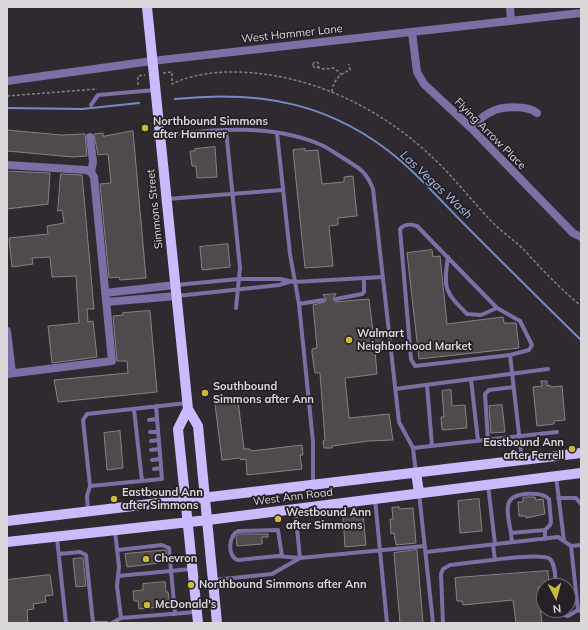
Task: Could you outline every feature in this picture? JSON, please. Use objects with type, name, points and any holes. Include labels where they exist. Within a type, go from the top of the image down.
[{"type":"main road","name":"Simmons Street","points":[[147,7],[188,406],[198,426],[206,496],[217,623]]},
{"type":"main road","points":[[188,406],[178,429],[198,623]]},
{"type":"main road","name":"West Ann Road","points":[[7,521],[206,496],[581,454]]},
{"type":"main road","points":[[416,473],[419,492]]},
{"type":"main road","name":"West Ann Road","points":[[7,542],[208,520],[419,492],[581,473]]},
{"type":"street","points":[[510,7],[511,21]]},
{"type":"street","name":"West Hammer Lane","points":[[7,81],[152,61],[581,13]]},
{"type":"street","name":"Flying Arrow Place","points":[[412,32],[419,78],[471,128],[573,234],[581,237]]},
{"type":"street","points":[[471,128],[493,110],[525,107],[532,108],[537,113]]},
{"type":"street","points":[[7,331],[9,373],[112,362],[94,178],[92,172],[93,162],[90,137]]},
{"type":"street","points":[[7,165],[86,170],[92,172]]},
{"type":"street","points":[[105,292],[175,285]]},
{"type":"street","points":[[106,302],[176,296]]},
{"type":"lane","points":[[92,105],[98,95],[155,90]]},
{"type":"lane","points":[[226,130],[240,268],[236,308]]},
{"type":"lane","points":[[160,135],[226,130],[254,130],[278,133],[320,144],[365,172],[373,189],[399,422],[413,448],[416,473]]},
{"type":"lane","points":[[278,133],[282,190],[292,282],[299,304],[313,442],[313,484]]},
{"type":"lane","points":[[166,199],[282,190]]},
{"type":"lane","points":[[406,225],[417,226],[497,308],[520,321],[532,345],[529,350],[510,355],[415,366],[411,359],[400,229],[406,225]]},
{"type":"lane","points":[[448,257],[444,280],[449,296],[467,314],[481,315],[497,308]]},
{"type":"lane","points":[[176,296],[239,288],[279,285],[292,282],[383,277]]},
{"type":"lane","points":[[336,299],[362,294],[364,292],[364,278]]},
{"type":"lane","points":[[175,285],[238,279],[280,279],[292,282]]},
{"type":"lane","points":[[299,304],[323,300]]},
{"type":"lane","points":[[510,355],[522,460]]},
{"type":"lane","points":[[395,389],[548,369]]},
{"type":"lane","points":[[471,379],[478,441]]},
{"type":"lane","points":[[427,385],[432,446]]},
{"type":"lane","points":[[488,440],[485,394],[489,390],[514,387]]},
{"type":"lane","points":[[88,511],[87,496],[90,486],[83,420],[87,414],[156,406],[188,406]]},
{"type":"lane","points":[[90,486],[162,479],[156,406]]},
{"type":"lane","points":[[134,409],[138,422],[142,481]]},
{"type":"lane","points":[[149,420],[157,419]]},
{"type":"lane","points":[[150,432],[158,432]]},
{"type":"lane","points":[[413,448],[557,432]]},
{"type":"lane","points":[[151,441],[159,440]]},
{"type":"lane","points":[[151,450],[159,449]]},
{"type":"lane","points":[[152,460],[160,459]]},
{"type":"lane","points":[[154,469],[161,468]]},
{"type":"lane","points":[[556,476],[564,541]]},
{"type":"lane","points":[[488,484],[495,560]]},
{"type":"lane","points":[[419,492],[434,623]]},
{"type":"lane","points":[[511,534],[545,530],[551,522],[549,499],[540,494],[516,496],[509,503],[508,507],[511,534],[512,542]]},
{"type":"lane","points":[[375,498],[387,623]]},
{"type":"lane","points":[[558,498],[576,498],[581,504]]},
{"type":"lane","points":[[295,509],[300,558]]},
{"type":"lane","points":[[282,556],[280,532],[274,529],[234,533],[230,538],[231,556],[238,560],[282,556],[300,558],[425,546]]},
{"type":"lane","points":[[115,530],[118,550],[117,586],[121,618]]},
{"type":"lane","points":[[545,530],[545,539]]},
{"type":"lane","points":[[57,537],[66,623]]},
{"type":"lane","points":[[426,552],[558,537],[571,546],[581,545]]},
{"type":"lane","points":[[118,550],[162,545],[169,548],[175,614]]},
{"type":"lane","points":[[571,546],[579,610]]},
{"type":"lane","points":[[59,554],[80,552],[86,555],[92,623],[107,623]]},
{"type":"lane","points":[[443,623],[440,584],[443,569],[450,566],[527,556],[544,556],[550,559],[554,566],[555,578]]},
{"type":"lane","points":[[213,580],[272,574],[300,558]]},
{"type":"lane","points":[[118,576],[192,569]]},
{"type":"lane","points":[[112,623],[121,618],[197,612]]},
{"type":"path","points":[[332,92],[333,84],[341,74],[350,70],[349,64]]},
{"type":"path","points":[[318,67],[322,69],[334,68],[341,74]]},
{"type":"building","points":[[7,130],[61,135],[85,134],[87,156],[73,157],[7,151]]},
{"type":"building","points":[[133,131],[146,278],[120,280],[119,277],[109,278],[100,184],[111,183],[108,154],[98,155],[94,134],[103,133],[103,136]]},
{"type":"building","points":[[215,147],[217,177],[197,178],[196,166],[192,166],[190,151]]},
{"type":"building","points":[[305,149],[305,151],[318,150],[322,184],[344,182],[344,177],[353,176],[357,216],[338,218],[338,225],[329,226],[333,266],[305,268],[293,150]]},
{"type":"building","points":[[7,171],[50,173],[48,204],[7,209]]},
{"type":"building","points":[[61,174],[82,175],[94,309],[87,309],[88,322],[93,321],[97,357],[52,363],[48,326],[79,323],[76,276],[52,277],[50,257],[32,258],[33,264],[12,267],[9,238],[48,234],[47,226],[64,223],[62,210],[58,211]]},
{"type":"building","points":[[228,244],[230,267],[202,270],[200,247]]},
{"type":"building","points":[[432,250],[433,257],[440,256],[447,324],[503,317],[504,323],[516,323],[519,348],[419,359],[407,253]]},
{"type":"building","name":"Walmart Neighborhood Market","points":[[336,294],[333,299],[335,302],[369,299],[373,331],[382,331],[384,350],[375,351],[377,374],[345,378],[349,418],[389,414],[393,440],[368,441],[332,446],[332,448],[324,448],[323,441],[325,440],[320,373],[315,373],[312,353],[312,349],[317,348],[313,305],[325,302],[326,299],[323,295]]},
{"type":"building","points":[[150,311],[157,392],[58,402],[54,380],[128,373],[127,361],[117,361],[113,316],[123,315],[123,313]]},
{"type":"building","points":[[541,381],[547,381],[547,386],[550,385],[550,387],[562,386],[565,420],[554,421],[554,424],[537,426],[533,387],[542,386]]},
{"type":"building","points":[[451,390],[452,406],[465,405],[467,428],[442,430],[441,417],[444,417],[442,391]]},
{"type":"building","points":[[238,401],[244,449],[250,449],[251,451],[302,445],[303,455],[300,455],[302,469],[247,475],[246,459],[241,460],[240,458],[222,460],[215,404]]},
{"type":"building","points":[[502,405],[505,432],[491,433],[489,406]]},
{"type":"building","points":[[120,431],[123,468],[107,470],[104,433]]},
{"type":"building","points":[[535,497],[536,500],[543,499],[545,514],[526,518],[526,516],[519,516],[518,502],[523,502],[523,498]]},
{"type":"building","points":[[479,499],[482,531],[460,533],[458,501]]},
{"type":"building","points":[[399,507],[399,509],[413,508],[416,543],[396,545],[394,533],[391,534],[390,519],[393,519],[392,508]]},
{"type":"building","points":[[363,514],[366,545],[345,547],[343,516]]},
{"type":"building","points":[[240,534],[268,534],[268,537],[262,537],[262,544],[237,546],[236,537]]},
{"type":"building","points":[[166,550],[167,562],[127,567],[125,554]]},
{"type":"building","points":[[417,550],[423,623],[400,623],[394,553]]},
{"type":"building","points":[[83,558],[86,586],[76,587],[73,559]]},
{"type":"building","points":[[548,571],[548,578],[536,578],[536,618],[541,618],[542,623],[516,623],[513,600],[463,605],[462,601],[457,601],[455,578]]},
{"type":"building","points":[[50,575],[53,595],[45,596],[46,602],[33,604],[34,609],[27,610],[28,623],[7,623],[7,580]]},
{"type":"building","points":[[165,582],[170,606],[139,609],[138,601],[134,601],[133,591],[143,590],[143,584]]},
{"type":"waterway","name":"Las Vegas Wash","points":[[175,99],[207,97],[267,99],[295,105],[323,114],[349,126],[375,141],[401,161],[426,185],[581,340]]},
{"type":"waterway","name":"Las Vegas Wash","points":[[7,108],[82,109],[139,103]]},
{"type":"place","name":"Northbound Simmons after Hammer","points":[[145,128]]},
{"type":"place","name":"Walmart Neighborhood Market","points":[[349,340]]},
{"type":"place","name":"Southbound Simmons after Ann","points":[[205,393]]},
{"type":"place","name":"Eastbound Ann after Ferrell","points":[[572,449]]},
{"type":"place","name":"Eastbound Ann after Simmons","points":[[114,499]]},
{"type":"place","name":"Westbound Ann after Simmons","points":[[278,519]]},
{"type":"place","name":"Chevron","points":[[146,559]]},
{"type":"place","name":"Northbound Simmons after Ann","points":[[191,585]]},
{"type":"place","name":"McDonald's","points":[[147,605]]}]
